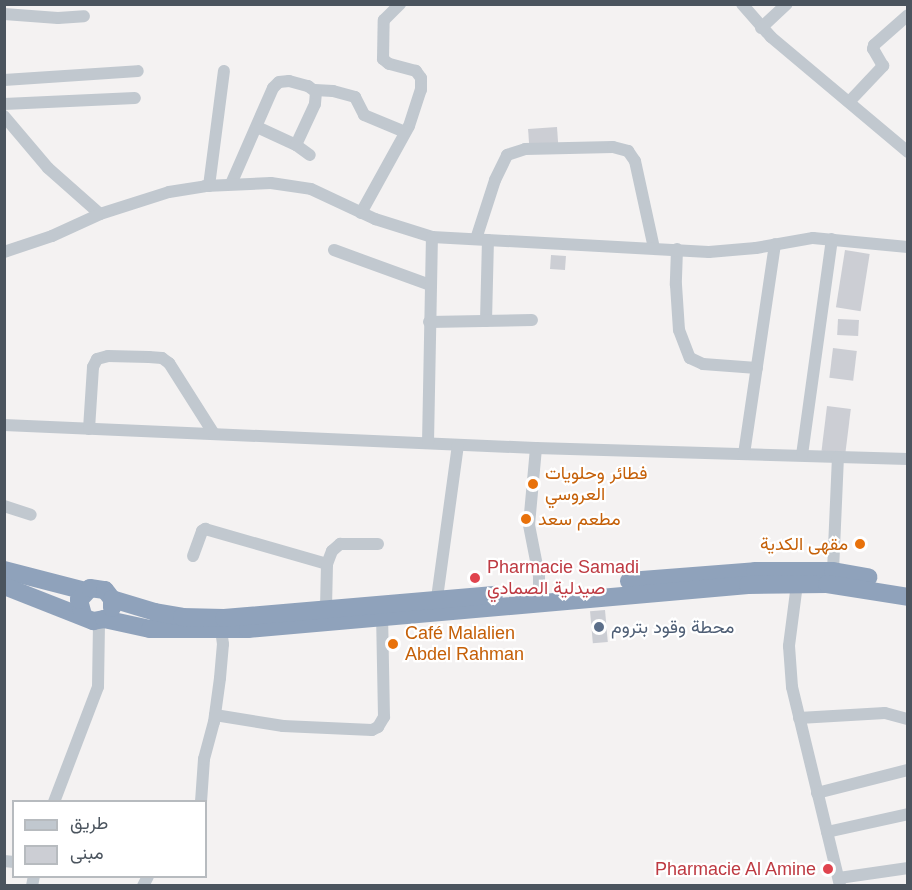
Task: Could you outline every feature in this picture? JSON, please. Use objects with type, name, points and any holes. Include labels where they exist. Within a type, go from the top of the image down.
[{"type":"highway","points":[[4,570],[85,591],[100,588],[112,598],[155,612],[201,618],[539,591],[694,574],[755,571],[833,571],[908,585]]},
{"type":"highway","points":[[4,586],[95,618],[150,629],[221,630],[686,589],[827,584],[908,597]]},
{"type":"highway","points":[[85,591],[79,605],[95,618]]},
{"type":"highway","points":[[95,618],[112,610],[112,598]]},
{"type":"street","points":[[362,213],[418,107],[421,78],[412,69],[385,63],[382,54],[384,20],[400,4]]},
{"type":"street","points":[[741,4],[761,28],[908,152]]},
{"type":"street","points":[[761,28],[787,4]]},
{"type":"street","points":[[4,14],[57,18],[84,16]]},
{"type":"street","points":[[849,102],[883,66],[873,50],[874,45],[908,15]]},
{"type":"street","points":[[4,80],[138,71]]},
{"type":"street","points":[[209,186],[224,71]]},
{"type":"street","points":[[231,184],[276,83],[289,81],[315,90],[333,91],[355,97],[364,115],[405,132]]},
{"type":"street","points":[[296,146],[315,104],[315,90]]},
{"type":"street","points":[[4,104],[135,98]]},
{"type":"street","points":[[4,116],[48,168],[100,214]]},
{"type":"street","points":[[257,127],[310,155]]},
{"type":"street","points":[[486,321],[482,240],[495,180],[507,155],[525,149],[613,147],[628,151],[635,161],[654,248]]},
{"type":"street","points":[[4,252],[52,236],[100,214],[169,192],[231,184],[271,183],[303,187],[362,213],[432,237],[722,252],[806,238],[908,246]]},
{"type":"street","points":[[428,443],[432,237]]},
{"type":"street","points":[[802,455],[832,239]]},
{"type":"street","points":[[744,454],[776,244]]},
{"type":"street","points":[[677,249],[676,285],[679,330],[690,358],[703,364],[757,368]]},
{"type":"street","points":[[334,250],[430,285]]},
{"type":"street","points":[[429,322],[532,320]]},
{"type":"street","points":[[89,429],[93,367],[97,359],[108,356],[149,357],[162,358],[170,363],[214,434]]},
{"type":"street","points":[[4,425],[536,448],[908,459]]},
{"type":"street","points":[[437,598],[458,445]]},
{"type":"street","points":[[536,448],[529,525],[539,576],[539,591]]},
{"type":"street","points":[[833,571],[838,457]]},
{"type":"street","points":[[4,506],[31,515]]},
{"type":"street","points":[[194,555],[202,531],[206,529],[327,564]]},
{"type":"street","points":[[326,609],[327,564],[332,551],[340,544],[378,544]]},
{"type":"street","points":[[797,584],[788,661],[799,718],[840,882],[908,868]]},
{"type":"street","points":[[215,715],[283,726],[372,730],[378,727],[384,717],[382,616]]},
{"type":"street","points":[[54,800],[98,687],[95,618]]},
{"type":"street","points":[[201,800],[204,759],[215,715],[223,645],[221,630]]},
{"type":"street","points":[[799,718],[885,713],[908,719]]},
{"type":"street","points":[[817,793],[908,770]]},
{"type":"street","points":[[827,832],[908,814]]},
{"type":"building","points":[[557,127],[558,143],[529,145],[528,129]]},
{"type":"building","points":[[845,250],[870,254],[861,311],[836,307]]},
{"type":"building","points":[[551,255],[566,256],[565,270],[550,269]]},
{"type":"building","points":[[838,319],[859,320],[858,336],[837,335]]},
{"type":"building","points":[[833,348],[857,351],[853,381],[829,378]]},
{"type":"building","points":[[827,406],[851,409],[845,454],[822,451]]},
{"type":"building","name":"محطة وقود بتروم","points":[[605,610],[608,642],[593,643],[590,611]]},
{"type":"place","name":"فطائر وحلويات العروسي","points":[[533,484]]},
{"type":"place","name":"مطعم سعد","points":[[526,519]]},
{"type":"place","name":"مقهى الكدية","points":[[860,544]]},
{"type":"place","name":"Pharmacie Samadi صيدلية الصمادي","points":[[475,578]]},
{"type":"place","name":"محطة وقود بتروم","points":[[599,627]]},
{"type":"place","name":"Café Malalien Abdel Rahman","points":[[393,644]]},
{"type":"place","name":"Pharmacie Al Amine","points":[[828,869]]}]
